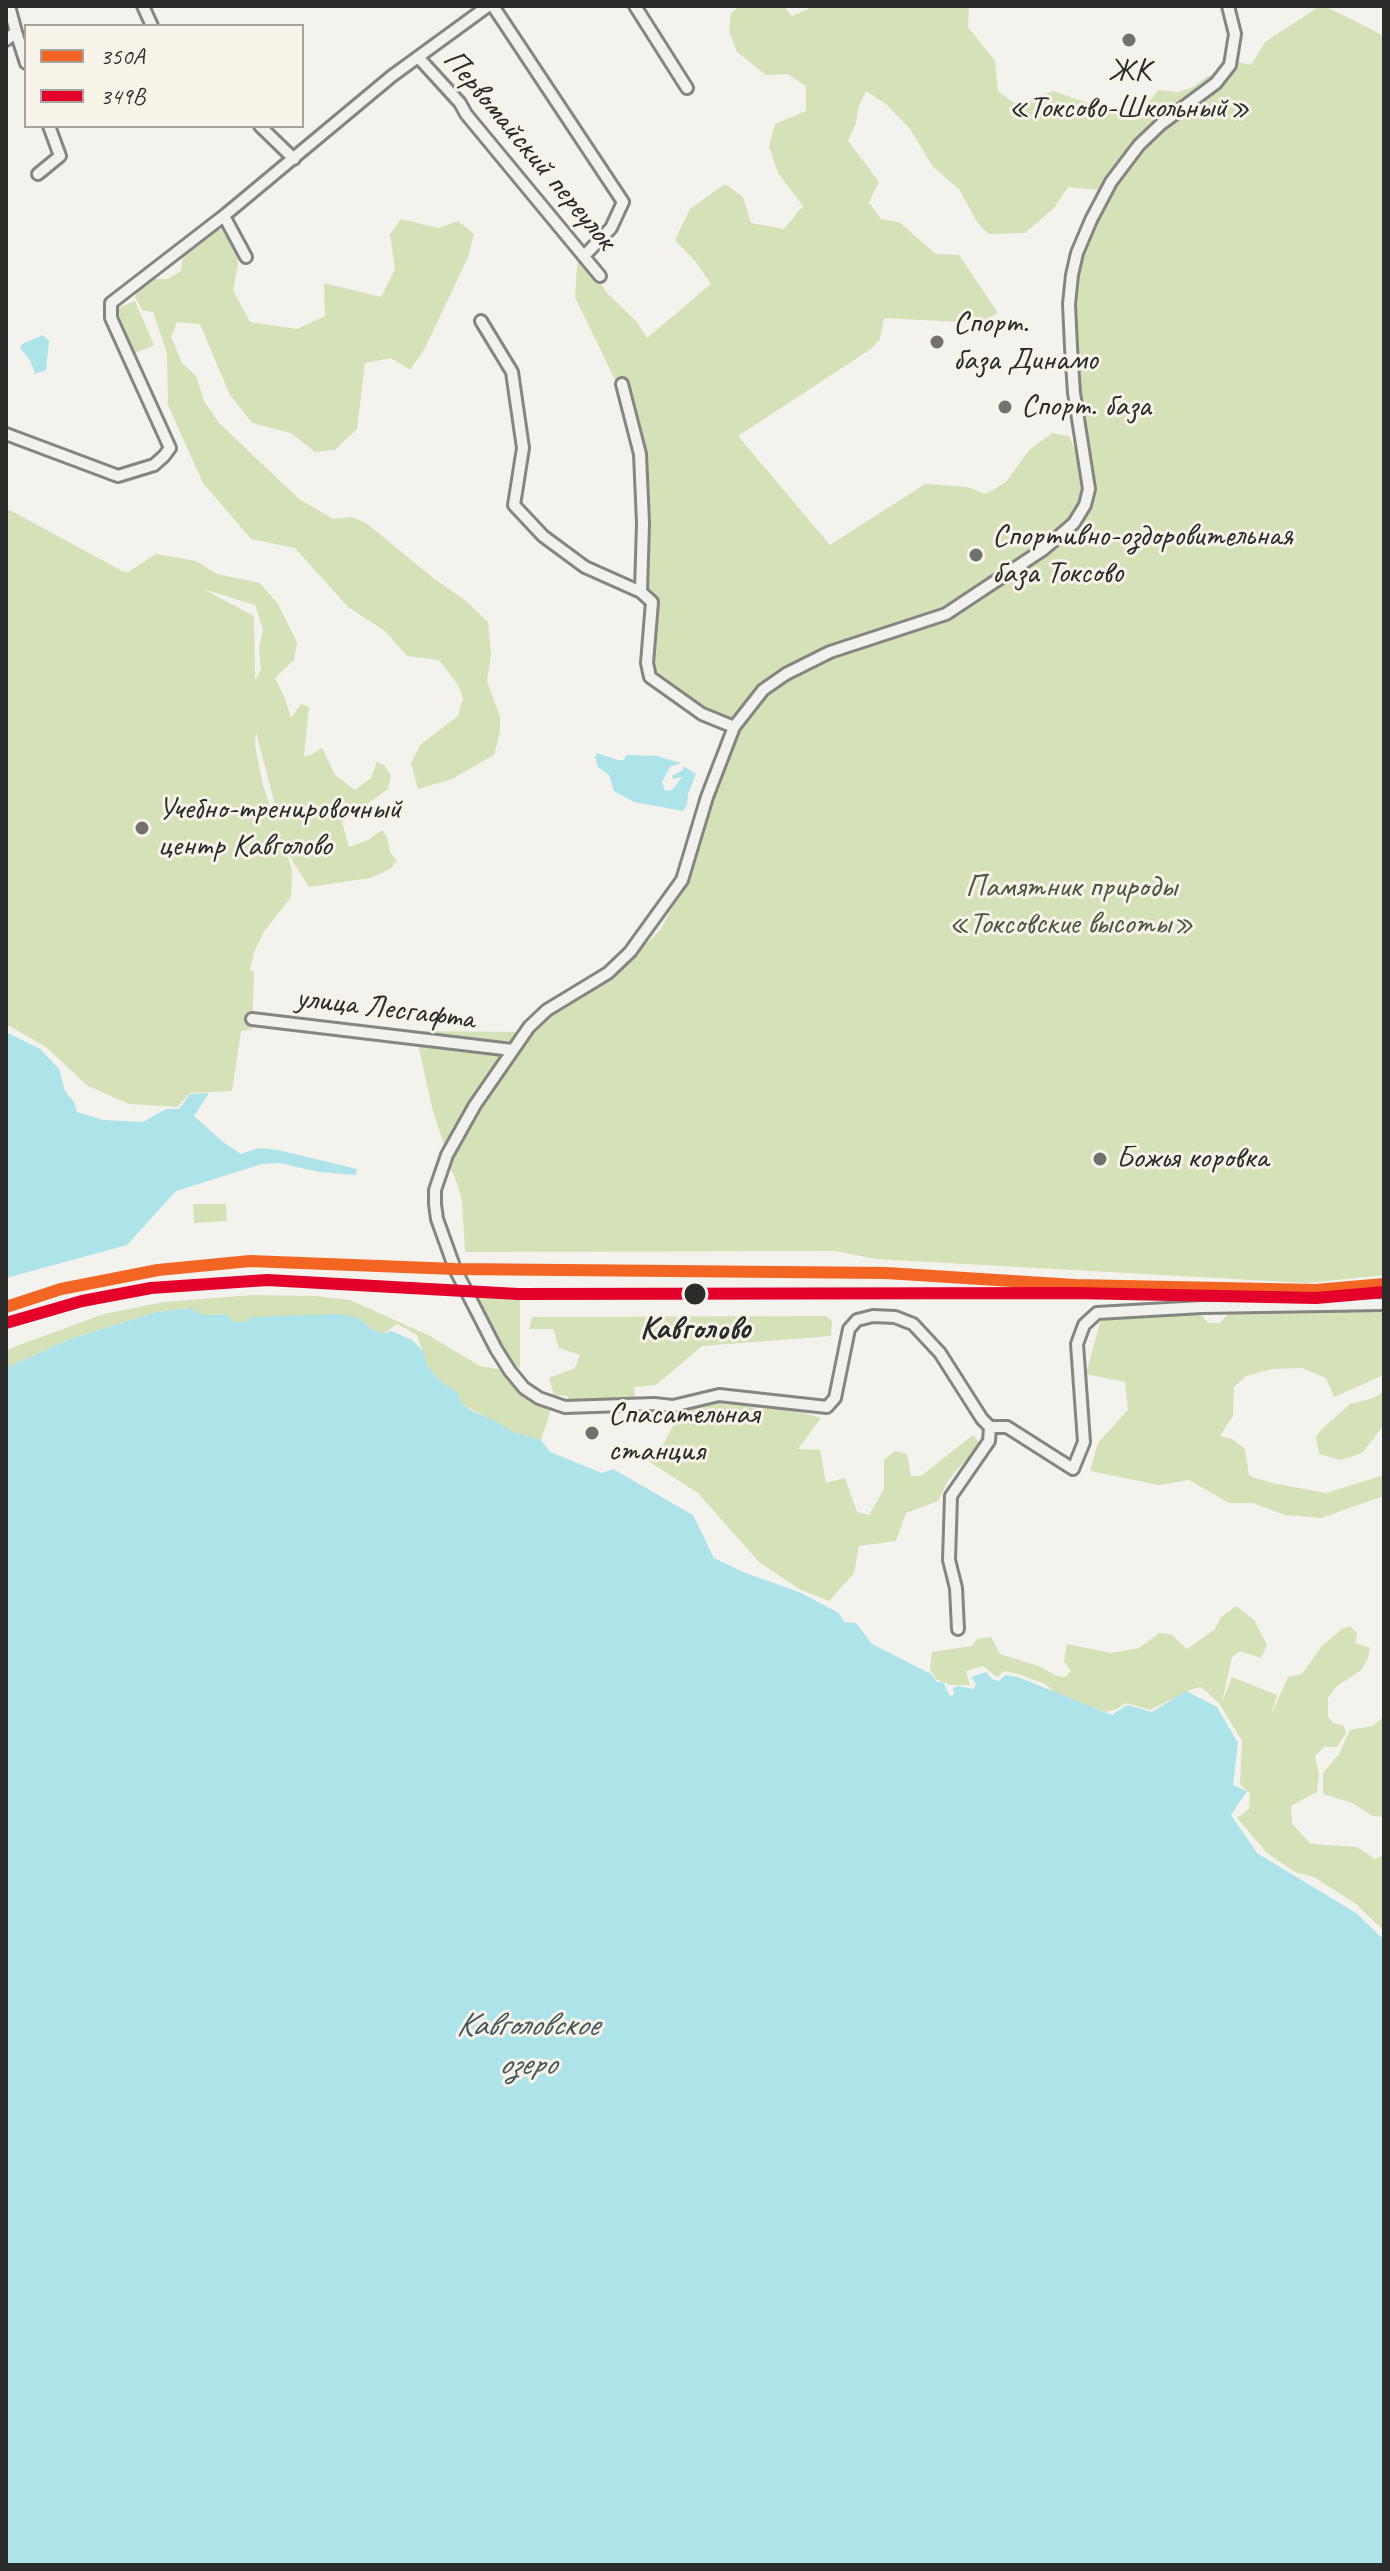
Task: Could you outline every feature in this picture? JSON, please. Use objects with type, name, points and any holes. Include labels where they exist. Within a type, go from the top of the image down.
[{"type":"street","points":[[9,6],[24,57]]},
{"type":"street","points":[[6,434],[118,476],[154,465],[170,448],[111,318],[111,303],[224,216],[418,57],[491,6],[623,202],[611,228],[584,256]]},
{"type":"street","points":[[635,6],[687,88]]},
{"type":"street","points":[[1228,6],[1235,34],[1230,65],[1216,83],[1161,124],[1127,160],[1097,207],[1077,253],[1069,304],[1071,347],[1074,393],[1089,489],[1085,505],[1074,523],[1036,555],[946,614],[830,652],[786,674],[763,690],[734,727],[707,797],[682,880],[630,952],[608,973],[547,1010],[512,1050],[475,1105],[447,1155],[435,1190],[437,1219],[455,1269],[510,1371],[524,1388],[539,1398],[565,1407],[673,1406],[719,1395],[827,1407],[835,1398],[849,1329],[857,1320],[873,1316],[895,1317],[913,1324],[940,1353],[990,1427],[1007,1427],[1073,1469],[1084,1442],[1077,1344],[1084,1325],[1097,1313],[1202,1307],[1384,1304]]},
{"type":"street","points":[[6,40],[16,32]]},
{"type":"street","name":"Первомайский переулок","points":[[418,57],[460,103],[600,276]]},
{"type":"street","points":[[38,174],[60,156],[50,128]]},
{"type":"street","points":[[262,128],[294,159]]},
{"type":"street","points":[[224,216],[246,257]]},
{"type":"street","points":[[481,321],[512,372],[523,448],[514,505],[543,536],[585,567],[641,592],[652,602],[647,663],[650,677],[702,714],[734,727]]},
{"type":"street","points":[[622,384],[640,454],[643,523],[641,592]]},
{"type":"street","name":"улица Лесгафта","points":[[252,1019],[512,1050]]},
{"type":"street","points":[[958,1629],[956,1588],[949,1560],[951,1496],[989,1441],[990,1427]]},
{"type":"green space","name":"Памятник природы «Токсовские высоты»","points":[[739,6],[784,6],[792,16],[814,6],[969,6],[968,27],[995,61],[998,91],[1018,106],[1053,91],[1117,113],[1136,110],[1159,90],[1178,92],[1193,87],[1208,76],[1223,72],[1230,60],[1251,65],[1265,42],[1320,6],[1384,36],[1384,1275],[1307,1283],[876,1259],[835,1251],[465,1252],[462,1200],[449,1168],[433,1111],[415,1031],[517,1032],[633,957],[661,929],[688,878],[695,841],[737,729],[704,712],[652,675],[652,632],[660,604],[644,590],[646,522],[643,454],[623,383],[616,382],[575,297],[578,252],[608,294],[637,322],[647,338],[711,284],[675,240],[690,209],[725,184],[743,197],[751,223],[784,229],[803,206],[778,173],[769,147],[775,124],[806,111],[806,86],[788,74],[766,75],[737,52],[729,31],[731,14]],"holes":[[[866,91],[886,104],[910,129],[933,167],[959,189],[977,222],[988,234],[1025,233],[1054,208],[1068,187],[1098,190],[1069,280],[1076,370],[1093,490],[1083,504],[1078,456],[1069,436],[1052,433],[1029,450],[1006,482],[986,494],[967,487],[925,484],[830,545],[738,436],[871,349],[880,339],[884,318],[978,323],[998,313],[959,255],[936,254],[899,222],[881,219],[869,202],[879,182],[848,141]]]},
{"type":"green space","points":[[401,219],[438,228],[458,221],[474,234],[468,257],[425,348],[410,370],[391,358],[365,363],[357,429],[335,450],[315,452],[291,433],[252,423],[230,395],[200,324],[177,322],[171,337],[182,363],[196,376],[204,401],[219,423],[299,499],[333,519],[352,517],[366,523],[466,601],[488,622],[491,655],[487,681],[500,717],[494,755],[452,779],[418,789],[411,763],[420,745],[458,716],[463,698],[458,685],[439,660],[407,656],[385,631],[348,607],[295,548],[251,539],[203,483],[168,405],[167,353],[153,312],[142,310],[135,297],[139,289],[154,279],[168,279],[181,271],[183,255],[219,229],[235,238],[238,265],[233,290],[250,322],[297,329],[325,316],[324,283],[381,297],[395,269],[390,234]]},
{"type":"green space","points":[[135,301],[154,345],[133,354],[115,309]]},
{"type":"green space","name":"Учебно-тренировочный центр Кавголово","points":[[6,508],[122,571],[128,572],[156,554],[196,561],[217,574],[260,583],[278,604],[297,642],[294,660],[275,678],[291,718],[301,704],[309,707],[304,756],[322,748],[335,775],[355,790],[371,778],[377,762],[384,765],[391,775],[388,789],[342,822],[349,847],[368,840],[382,830],[397,861],[390,869],[370,878],[309,887],[285,849],[292,870],[291,897],[263,933],[254,952],[250,970],[254,972],[252,1029],[241,1031],[232,1091],[190,1093],[177,1107],[129,1104],[88,1086],[46,1047],[6,1024]],"holes":[[[203,589],[255,605],[263,630],[259,648],[261,670],[255,680],[254,616]],[[256,732],[274,801],[277,825],[263,786],[255,745]]]},
{"type":"green space","points":[[193,1204],[226,1204],[227,1221],[194,1223]]},
{"type":"green space","points":[[253,1295],[350,1300],[428,1335],[480,1366],[510,1371],[524,1388],[553,1403],[541,1440],[513,1432],[462,1404],[457,1392],[438,1379],[427,1365],[417,1335],[397,1324],[383,1334],[371,1329],[359,1318],[252,1317],[247,1322],[234,1322],[226,1314],[203,1315],[190,1308],[157,1312],[70,1339],[6,1368],[6,1350],[104,1314],[163,1302]]},
{"type":"green space","points":[[476,1297],[520,1300],[520,1368],[509,1361],[499,1346]]},
{"type":"green space","points":[[1175,1309],[1198,1311],[1208,1323],[1220,1323],[1230,1311],[1384,1310],[1384,1375],[1334,1397],[1326,1378],[1302,1368],[1272,1369],[1246,1376],[1234,1387],[1233,1416],[1220,1436],[1232,1439],[1245,1449],[1249,1476],[1326,1493],[1384,1475],[1384,1496],[1321,1518],[1285,1515],[1253,1503],[1229,1503],[1189,1480],[1159,1485],[1090,1471],[1098,1443],[1128,1410],[1125,1382],[1086,1374],[1101,1319]]},
{"type":"green space","points":[[826,1316],[832,1321],[831,1336],[702,1346],[656,1385],[634,1387],[635,1400],[568,1403],[568,1396],[554,1395],[549,1378],[575,1368],[580,1355],[559,1348],[553,1329],[529,1329],[532,1317]]},
{"type":"green space","points":[[1384,1391],[1384,1425],[1362,1453],[1340,1460],[1319,1454],[1316,1437],[1322,1429],[1350,1404],[1374,1398]]},
{"type":"green space","points":[[720,1399],[784,1407],[821,1418],[798,1449],[820,1450],[826,1483],[845,1478],[857,1512],[869,1515],[884,1489],[884,1460],[895,1451],[907,1454],[911,1476],[921,1476],[973,1435],[980,1444],[949,1479],[938,1501],[906,1513],[896,1541],[859,1546],[854,1573],[829,1601],[799,1589],[759,1562],[698,1493],[642,1457],[663,1445],[681,1410]]},
{"type":"green space","points":[[1236,1606],[1254,1620],[1267,1645],[1261,1658],[1240,1651],[1232,1657],[1222,1702],[1232,1677],[1277,1695],[1270,1717],[1288,1677],[1302,1674],[1322,1646],[1342,1629],[1350,1626],[1357,1633],[1355,1643],[1370,1648],[1361,1670],[1336,1687],[1328,1698],[1328,1717],[1344,1726],[1346,1733],[1337,1747],[1324,1747],[1315,1756],[1319,1774],[1317,1792],[1291,1806],[1292,1824],[1311,1844],[1357,1847],[1375,1859],[1384,1855],[1384,1931],[1356,1904],[1314,1877],[1295,1872],[1267,1853],[1237,1818],[1249,1809],[1250,1794],[1240,1784],[1242,1741],[1219,1703],[1201,1687],[1150,1710],[1126,1703],[1105,1712],[1018,1674],[1004,1671],[997,1677],[983,1666],[966,1671],[970,1685],[950,1685],[936,1679],[930,1669],[932,1652],[972,1646],[977,1639],[991,1637],[1000,1654],[1065,1677],[1071,1671],[1064,1662],[1067,1644],[1111,1653],[1139,1648],[1159,1633],[1171,1634],[1187,1649],[1214,1630],[1221,1617]]},
{"type":"green space","points":[[1384,1716],[1384,1817],[1373,1816],[1352,1803],[1323,1794],[1323,1773],[1339,1754],[1350,1730],[1373,1726]]},
{"type":"water","points":[[43,335],[49,341],[46,370],[35,374],[30,360],[20,348],[22,344]]},
{"type":"water","points":[[597,753],[618,760],[624,760],[626,755],[657,756],[681,763],[670,767],[662,782],[665,791],[672,790],[682,777],[673,779],[672,776],[683,770],[683,766],[696,774],[687,805],[683,811],[634,802],[614,791],[609,775],[598,767]]},
{"type":"water","points":[[6,1032],[40,1049],[59,1069],[65,1091],[77,1112],[103,1120],[143,1122],[166,1109],[179,1109],[190,1094],[209,1093],[194,1116],[241,1154],[259,1148],[278,1150],[357,1169],[356,1175],[319,1172],[280,1163],[262,1164],[176,1191],[127,1245],[6,1278]]},
{"type":"water","name":"Кавголовское озеро","points":[[191,1308],[203,1315],[226,1314],[234,1322],[246,1322],[252,1317],[338,1314],[359,1318],[371,1329],[383,1334],[391,1331],[412,1340],[424,1352],[427,1365],[438,1379],[457,1392],[462,1404],[472,1411],[513,1432],[541,1440],[550,1452],[602,1473],[613,1469],[693,1515],[714,1558],[799,1592],[839,1613],[844,1622],[856,1623],[872,1644],[931,1674],[937,1682],[943,1682],[950,1696],[954,1694],[953,1688],[958,1686],[974,1689],[976,1684],[971,1677],[986,1672],[999,1681],[1005,1675],[1018,1677],[1112,1715],[1127,1705],[1152,1712],[1186,1691],[1217,1707],[1238,1743],[1233,1785],[1247,1791],[1231,1815],[1257,1853],[1356,1913],[1384,1940],[1384,2565],[6,2565],[6,1368],[70,1339],[157,1312]]},
{"type":"transit line","name":"350А","points":[[6,1307],[61,1289],[158,1270],[250,1261],[455,1269],[886,1273],[1075,1285],[1316,1290],[1384,1284]]},
{"type":"transit line","name":"349В","points":[[6,1323],[82,1301],[151,1288],[267,1280],[518,1294],[1075,1293],[1316,1298],[1384,1292]]},
{"type":"place","name":"ЖК «Токсово-Школьный»","points":[[1129,40]]},
{"type":"place","name":"Спорт. база Динамо","points":[[937,342]]},
{"type":"place","name":"Спорт. база","points":[[1005,407]]},
{"type":"place","name":"Спортивно-оздоровительная база Токсово","points":[[976,555]]},
{"type":"place","name":"Учебно-тренировочный центр Кавголово","points":[[142,828]]},
{"type":"place","name":"Божья коровка","points":[[1100,1159]]},
{"type":"place","name":"Кавголово","points":[[695,1294]]},
{"type":"place","name":"Спасательная станция","points":[[592,1433]]}]
